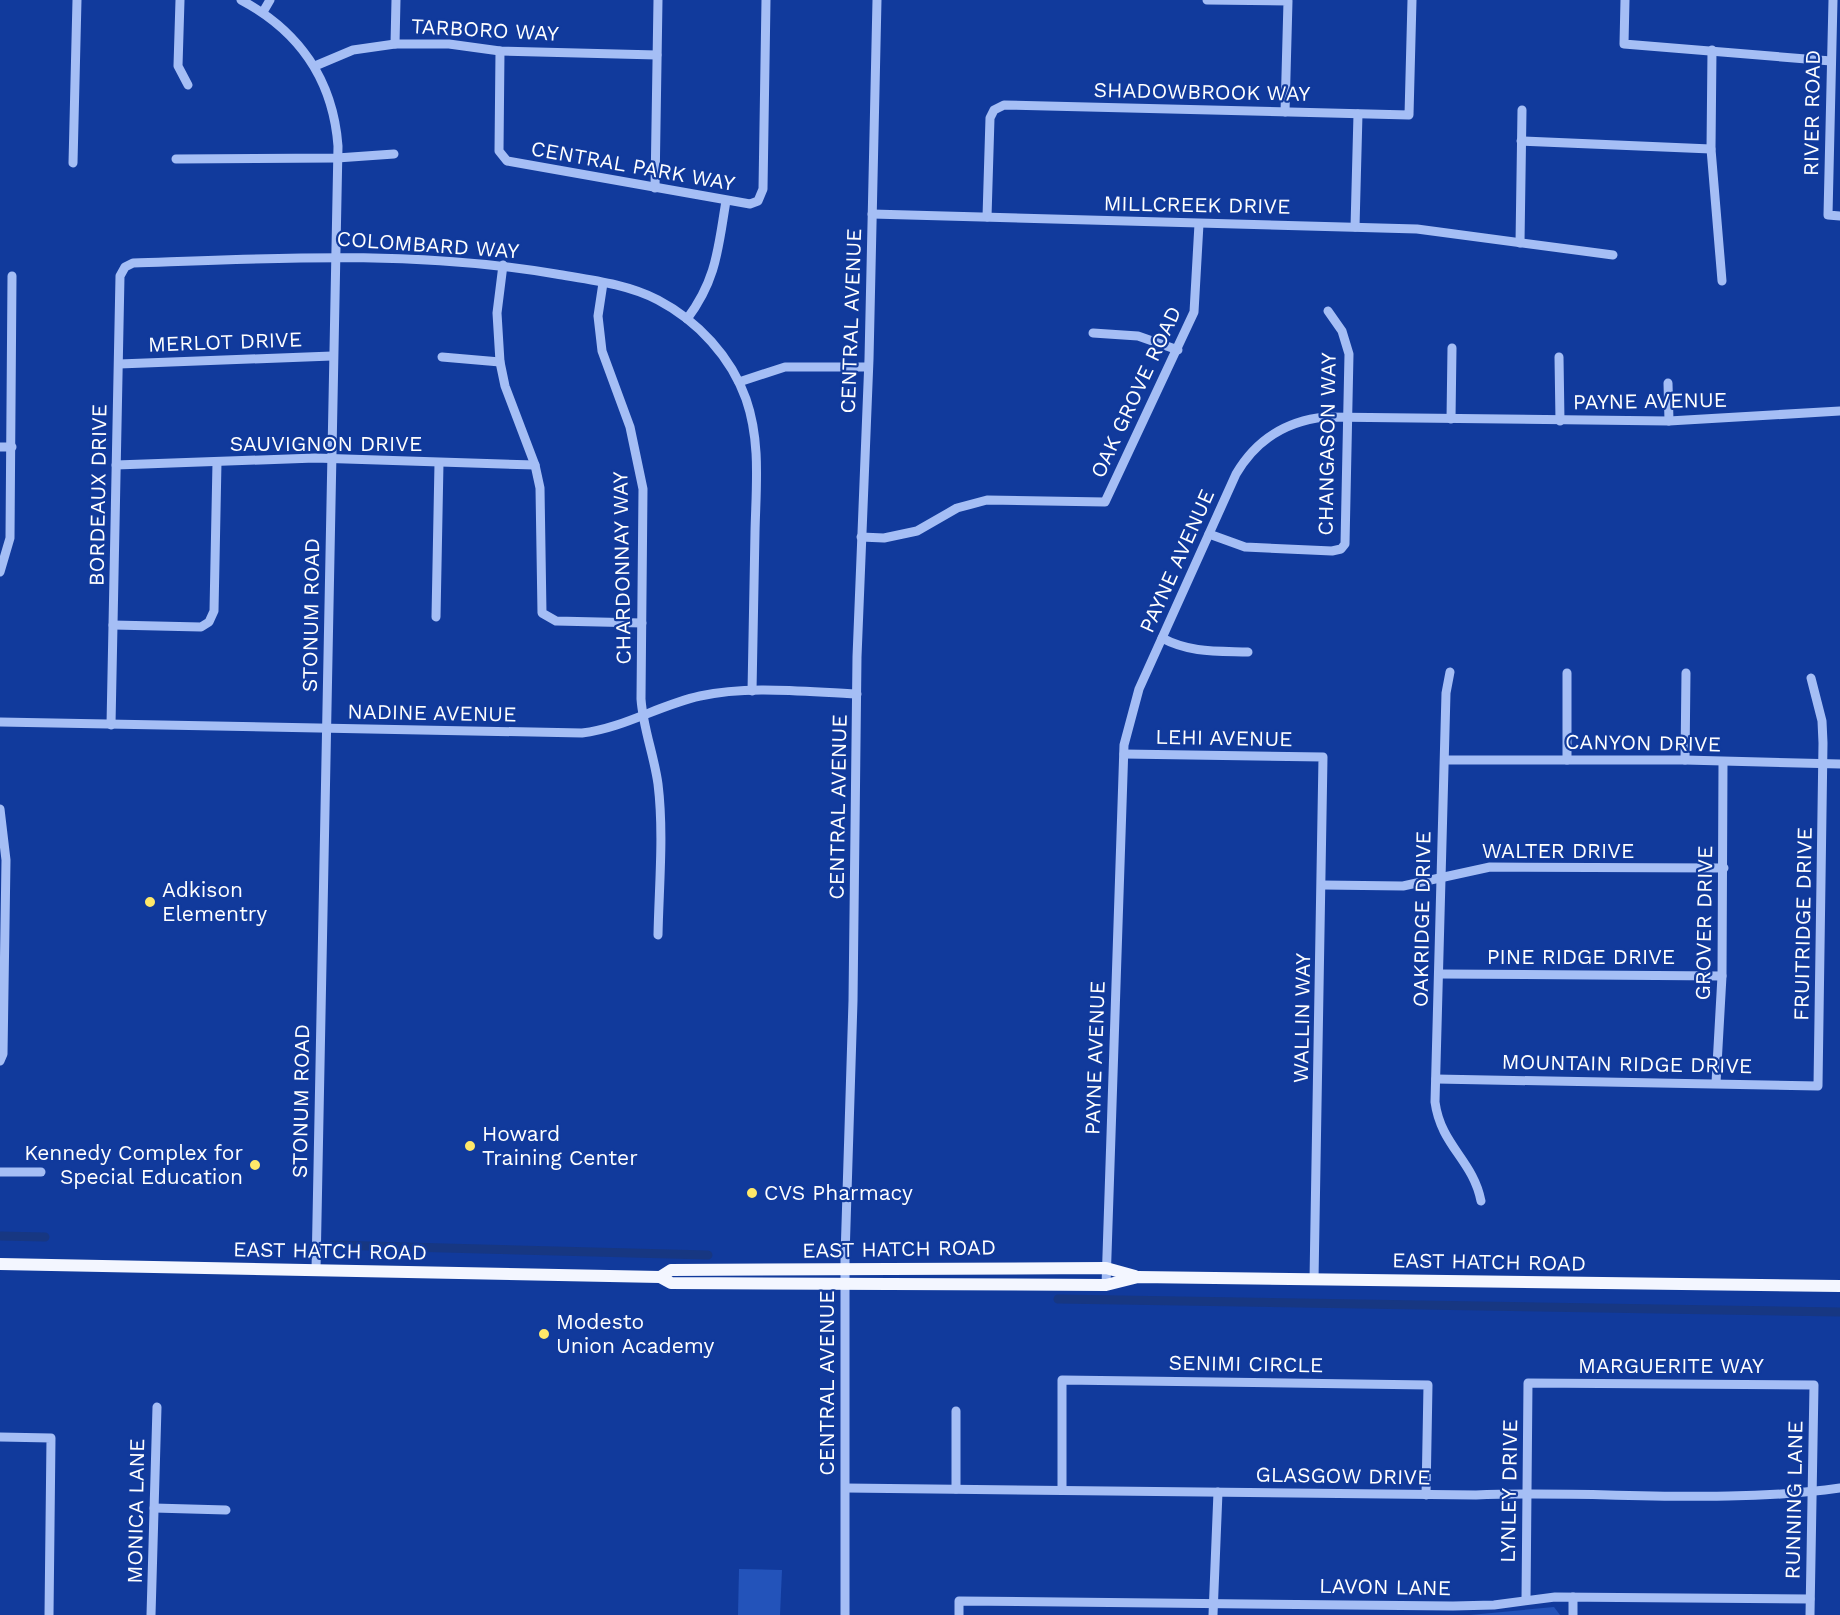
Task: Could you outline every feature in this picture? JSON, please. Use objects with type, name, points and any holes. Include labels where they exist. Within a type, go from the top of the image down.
[{"type":"main road","name":"EAST HATCH ROAD","points":[[0,1264],[660,1277],[671,1283],[1106,1285],[1138,1277]]},
{"type":"main road","name":"EAST HATCH ROAD","points":[[660,1277],[671,1270],[1106,1268],[1138,1277],[1840,1286]]},
{"type":"street","points":[[73,163],[77,0]]},
{"type":"street","points":[[180,0],[178,66],[188,85]]},
{"type":"street","name":"STONUM ROAD","points":[[241,0],[263,12],[294,38],[315,66],[334,115],[338,158],[332,356],[316,1270]]},
{"type":"street","points":[[263,12],[270,0]]},
{"type":"street","points":[[395,44],[396,0]]},
{"type":"street","points":[[655,188],[658,0]]},
{"type":"street","name":"CENTRAL PARK WAY","points":[[500,51],[499,151],[502,157],[512,162],[744,204],[758,201],[763,189],[766,0]]},
{"type":"street","name":"CENTRAL AVENUE","points":[[845,1615],[845,1269],[853,1001],[857,694],[877,0]]},
{"type":"street","points":[[1207,0],[1288,1],[1285,112]]},
{"type":"street","name":"SHADOWBROOK WAY","points":[[987,217],[990,118],[994,110],[1004,105],[1409,115],[1412,0]]},
{"type":"street","points":[[1625,0],[1624,44],[1832,61]]},
{"type":"street","name":"RIVER ROAD","points":[[1833,0],[1828,215],[1840,216]]},
{"type":"street","name":"TARBORO WAY","points":[[315,66],[353,50],[395,44],[450,44],[500,51],[657,55]]},
{"type":"street","points":[[1712,50],[1711,149],[1722,281]]},
{"type":"street","points":[[1520,243],[1522,110]]},
{"type":"street","points":[[1355,227],[1358,114]]},
{"type":"street","points":[[1521,141],[1711,149]]},
{"type":"street","points":[[176,159],[338,158],[394,154]]},
{"type":"street","points":[[687,319],[705,292],[715,268],[726,201]]},
{"type":"street","name":"MILLCREEK DRIVE","points":[[872,214],[1417,229],[1613,255]]},
{"type":"street","name":"OAK GROVE ROAD","points":[[861,537],[884,538],[917,531],[957,508],[987,500],[1105,502],[1194,312],[1199,224]]},
{"type":"street","name":"COLOMBARD WAY","points":[[125,267],[133,263],[335,256],[503,265],[603,282],[639,292],[687,319],[717,349],[739,382],[750,414],[756,444],[752,691]]},
{"type":"street","points":[[503,265],[497,313],[500,362],[512,407],[535,465],[541,506],[542,613],[556,621],[642,623]]},
{"type":"street","name":"BORDEAUX DRIVE","points":[[111,724],[120,276],[125,267]]},
{"type":"street","points":[[0,572],[10,538],[12,276]]},
{"type":"street","name":"CHARDONNAY WAY","points":[[603,282],[598,316],[602,351],[630,427],[641,474],[644,519],[642,716],[654,763],[660,804],[658,935]]},
{"type":"street","name":"CHANGASON WAY","points":[[1209,534],[1245,546],[1332,551],[1343,547],[1346,534],[1346,417],[1349,354],[1342,331],[1328,311]]},
{"type":"street","points":[[1094,333],[1138,336],[1178,350]]},
{"type":"street","points":[[1451,419],[1452,348]]},
{"type":"street","name":"MERLOT DRIVE","points":[[118,364],[332,356]]},
{"type":"street","points":[[442,357],[500,362]]},
{"type":"street","points":[[1559,357],[1560,421]]},
{"type":"street","points":[[739,382],[752,375],[785,366],[868,366]]},
{"type":"street","points":[[1668,383],[1669,421]]},
{"type":"street","name":"PAYNE AVENUE","points":[[1106,1285],[1124,754],[1134,701],[1236,474],[1260,442],[1298,422],[1325,417],[1669,421],[1840,411]]},
{"type":"street","points":[[0,447],[12,447]]},
{"type":"street","name":"SAUVIGNON DRIVE","points":[[116,465],[315,458],[331,461],[535,465]]},
{"type":"street","points":[[113,625],[201,627],[209,622],[214,611],[217,462]]},
{"type":"street","points":[[435,617],[439,463]]},
{"type":"street","points":[[1162,638],[1187,649],[1248,652]]},
{"type":"street","name":"OAKRIDGE DRIVE","points":[[1450,672],[1446,693],[1446,760],[1440,878],[1440,974],[1435,1102],[1442,1128],[1477,1180],[1481,1201]]},
{"type":"street","points":[[1567,673],[1567,759]]},
{"type":"street","points":[[1685,760],[1686,673]]},
{"type":"street","name":"FRUITRIDGE DRIVE","points":[[1811,678],[1822,721],[1823,764],[1818,1086]]},
{"type":"street","name":"NADINE AVENUE","points":[[0,722],[327,730],[582,733],[612,727],[702,696],[752,691],[857,694]]},
{"type":"street","name":"LEHI AVENUE","points":[[1124,754],[1323,757]]},
{"type":"street","name":"WALLIN WAY","points":[[1314,1280],[1323,885],[1323,757]]},
{"type":"street","name":"CANYON DRIVE","points":[[1446,760],[1685,760],[1723,763],[1840,764]]},
{"type":"street","name":"GROVER DRIVE","points":[[1716,1083],[1722,976],[1723,763]]},
{"type":"street","points":[[0,809],[3,1054],[0,1060]]},
{"type":"street","name":"WALTER DRIVE","points":[[1323,885],[1403,886],[1490,867],[1724,868]]},
{"type":"street","name":"PINE RIDGE DRIVE","points":[[1440,974],[1722,976]]},
{"type":"street","name":"MOUNTAIN RIDGE DRIVE","points":[[1436,1079],[1818,1086]]},
{"type":"street","points":[[0,1172],[41,1173]]},
{"type":"street","name":"SENIMI CIRCLE","points":[[1062,1490],[1062,1380],[1428,1385],[1426,1495]]},
{"type":"street","name":"MARGUERITE WAY","points":[[1528,1383],[1814,1385]]},
{"type":"street","name":"LYNLEY DRIVE","points":[[1526,1600],[1528,1383]]},
{"type":"street","name":"RUNNING LANE","points":[[1810,1615],[1814,1385]]},
{"type":"street","name":"MONICA LANE","points":[[151,1615],[158,1407]]},
{"type":"street","points":[[956,1411],[956,1489]]},
{"type":"street","points":[[0,1437],[51,1438],[49,1615]]},
{"type":"street","name":"GLASGOW DRIVE","points":[[846,1488],[1426,1495],[1526,1493],[1762,1495],[1840,1488]]},
{"type":"street","points":[[1213,1615],[1218,1492]]},
{"type":"street","points":[[154,1508],[226,1510]]},
{"type":"street","points":[[1573,1597],[1573,1615]]},
{"type":"street","name":"LAVON LANE","points":[[959,1615],[959,1601],[1213,1603],[1395,1610],[1494,1605],[1573,1597],[1810,1599]]},
{"type":"shaded area","points":[[739,1569],[782,1570],[780,1615],[738,1615]]},
{"type":"shaded area","points":[[1554,1607],[1560,1615],[1470,1615]]},
{"type":"waterway","points":[[0,1236],[45,1237]]},
{"type":"waterway","points":[[333,1245],[708,1255]]},
{"type":"waterway","points":[[1058,1299],[1840,1312]]},
{"type":"place","name":"Adkison Elementry","points":[[150,902]]},
{"type":"place","name":"Howard Training Center","points":[[470,1146]]},
{"type":"place","name":"Kennedy Complex for Special Education","points":[[255,1165]]},
{"type":"place","name":"CVS Pharmacy","points":[[752,1193]]},
{"type":"place","name":"Modesto Union Academy","points":[[544,1334]]}]
